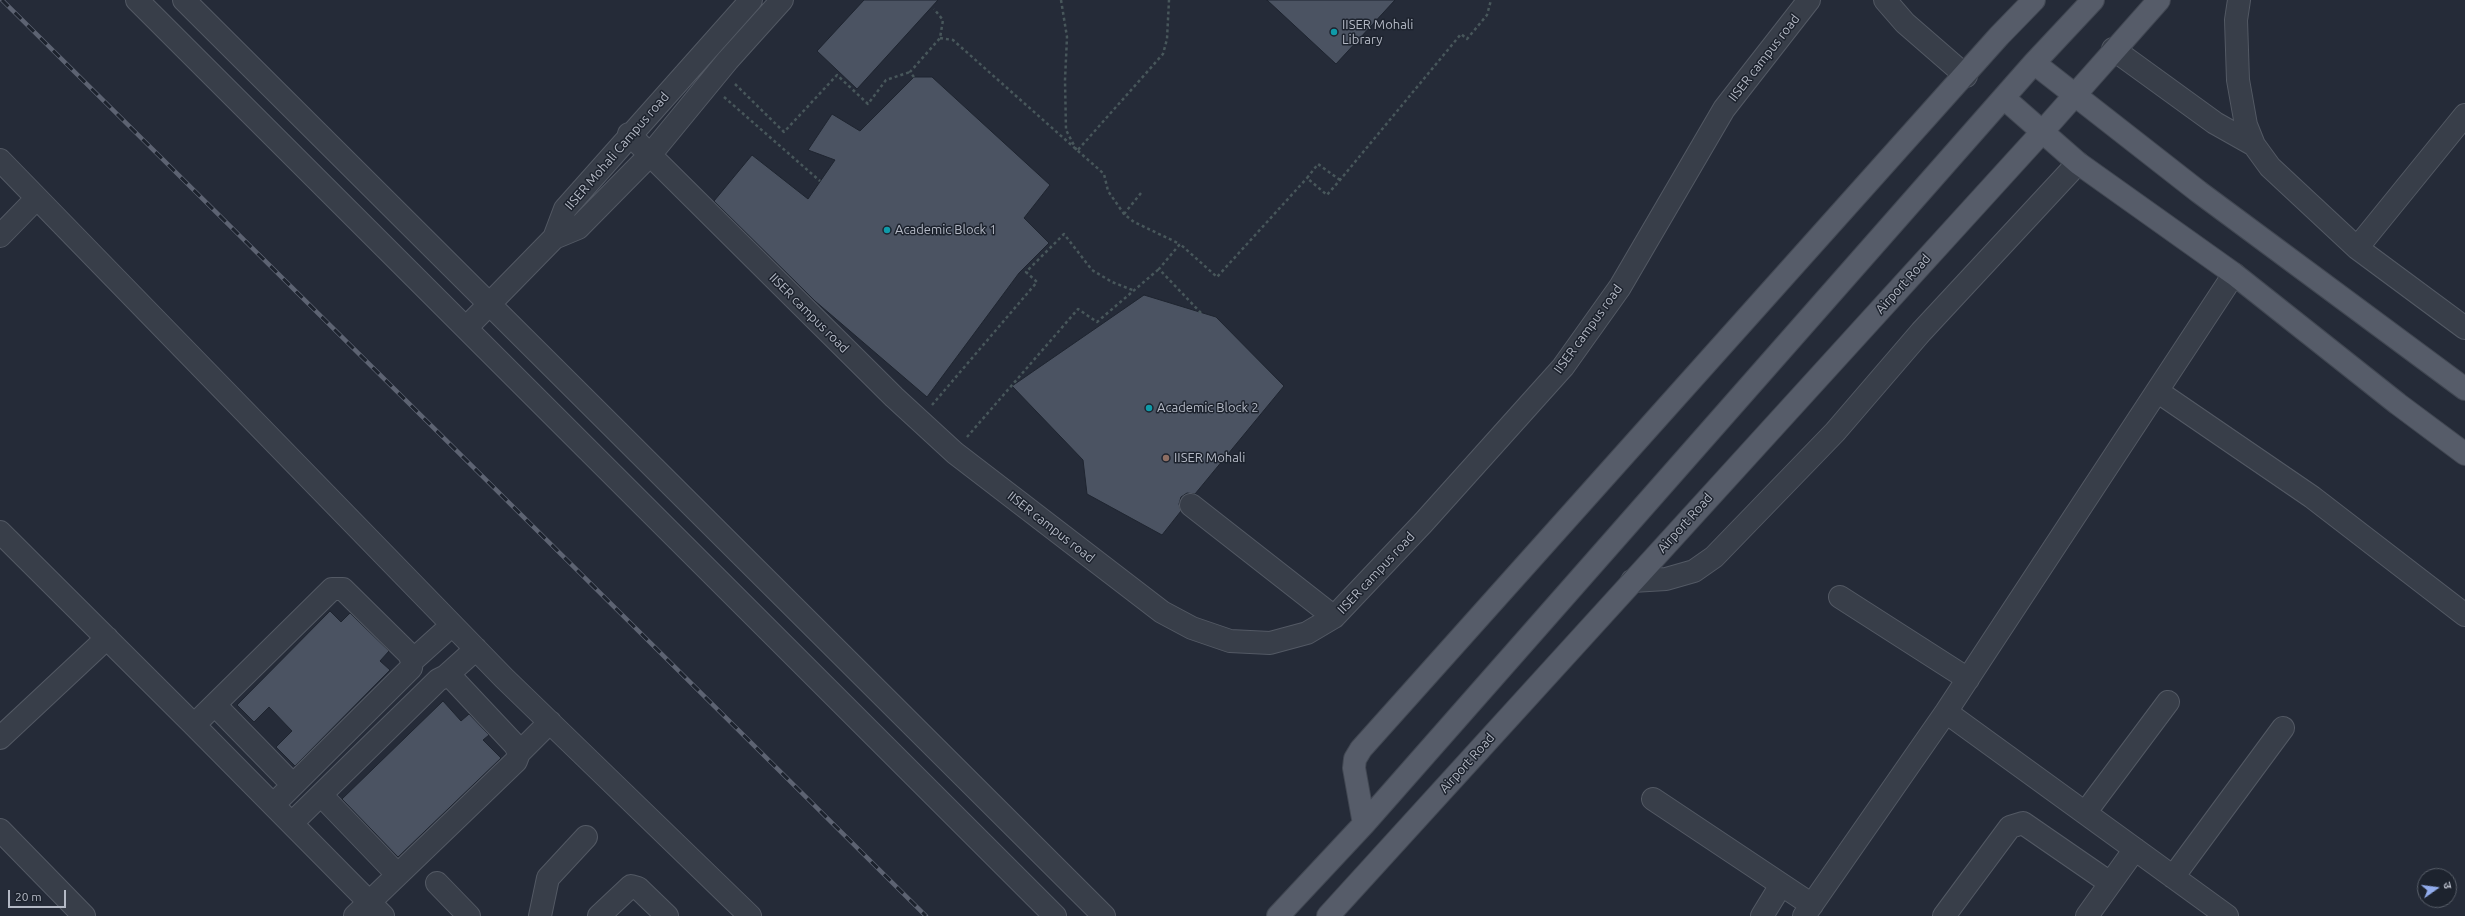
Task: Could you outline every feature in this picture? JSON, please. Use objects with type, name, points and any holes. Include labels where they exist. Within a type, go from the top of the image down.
[{"type":"main road","points":[[1364,824],[1354,768],[1355,759],[1361,749],[1966,76],[1999,36],[2034,0]]},
{"type":"main road","points":[[1278,916],[1364,824],[2005,99],[2034,62],[2093,0]]},
{"type":"main road","name":"Airport Road","points":[[1328,916],[2043,132],[2113,49],[2159,0]]},
{"type":"main road","points":[[2034,62],[2199,192],[2465,389]]},
{"type":"main road","points":[[2005,99],[2078,163],[2234,274],[2398,404],[2465,454]]},
{"type":"street","points":[[137,0],[1055,916]]},
{"type":"street","points":[[184,0],[1104,916]]},
{"type":"street","name":"IISER Mohali Campus road","points":[[554,238],[565,209],[629,134],[751,0]]},
{"type":"street","name":"IISER Mohali Campus road","points":[[554,238],[578,228],[650,155],[728,60],[782,0]]},
{"type":"street","name":"IISER campus road","points":[[629,134],[894,397],[960,441],[1162,612],[1192,628],[1230,641],[1270,643],[1307,633],[1334,617],[1434,511],[1562,367],[1593,327],[1620,287],[1724,109],[1809,0]]},
{"type":"street","points":[[1885,0],[1905,23],[1966,76]]},
{"type":"street","points":[[2239,0],[2236,20],[2238,80],[2246,125],[2254,146],[2270,167],[2358,248],[2465,328]]},
{"type":"street","points":[[2113,49],[2215,123],[2254,146]]},
{"type":"street","points":[[2358,248],[2465,115]]},
{"type":"street","points":[[0,160],[452,625],[750,916]]},
{"type":"street","points":[[1632,582],[1666,579],[1694,571],[1714,558],[1836,432],[1921,332],[2078,163]]},
{"type":"street","points":[[0,236],[37,198]]},
{"type":"street","points":[[466,328],[554,238]]},
{"type":"street","points":[[1653,799],[1781,885],[1808,910],[1946,712],[2234,274]]},
{"type":"street","points":[[2157,391],[2312,497],[2465,615]]},
{"type":"street","points":[[1191,504],[1334,617]]},
{"type":"street","points":[[0,532],[274,804],[369,911],[397,874],[516,760],[519,753],[550,722]]},
{"type":"street","points":[[194,724],[215,705],[332,588],[343,589],[409,654],[412,661],[411,668],[274,804]]},
{"type":"street","points":[[1840,597],[1968,679]]},
{"type":"street","points":[[412,661],[452,625]]},
{"type":"street","points":[[0,738],[107,638]]},
{"type":"street","points":[[292,823],[438,680],[446,676],[476,649]]},
{"type":"street","points":[[446,676],[453,679],[515,745],[519,753]]},
{"type":"street","points":[[2085,813],[2168,702]]},
{"type":"street","points":[[215,705],[293,785]]},
{"type":"street","points":[[1946,712],[2227,916]]},
{"type":"street","points":[[2169,873],[2283,728]]},
{"type":"street","points":[[2169,873],[2223,789]]},
{"type":"street","points":[[321,795],[397,874]]},
{"type":"street","points":[[1944,916],[2010,827],[2023,823],[2110,883]]},
{"type":"street","points":[[0,830],[84,916]]},
{"type":"street","points":[[540,916],[548,878],[586,837]]},
{"type":"street","points":[[2087,916],[2135,849]]},
{"type":"street","points":[[437,883],[469,916]]},
{"type":"street","points":[[1762,916],[1781,885]]},
{"type":"street","points":[[599,916],[631,886],[638,888],[667,916]]},
{"type":"path","points":[[1061,0],[1067,38],[1065,80],[1066,130],[1077,151]]},
{"type":"path","points":[[1077,151],[1163,54],[1167,39],[1169,0]]},
{"type":"path","points":[[1307,178],[1327,195],[1461,34],[1467,39],[1487,15],[1491,0]]},
{"type":"path","points":[[731,81],[784,132],[837,75],[868,104],[886,80],[910,72],[940,38],[943,20],[934,9]]},
{"type":"path","points":[[940,38],[953,40],[1104,174],[1108,191],[1124,214],[1134,222],[1180,244],[1217,277],[1318,164],[1340,180]]},
{"type":"path","points":[[910,72],[914,76]]},
{"type":"path","points":[[720,93],[820,181]]},
{"type":"path","points":[[1124,214],[1141,193]]},
{"type":"path","points":[[938,411],[932,406],[1037,282],[1026,272],[1064,234],[1092,270],[1112,282],[1135,291]]},
{"type":"path","points":[[960,441],[1078,309],[1097,322],[1159,269],[1180,244]]},
{"type":"path","points":[[1159,269],[1201,313]]},
{"type":"building","points":[[864,0],[938,0],[857,89],[817,51]]},
{"type":"building","name":"IISER Mohali Library","points":[[1267,0],[1395,0],[1336,64]]},
{"type":"building","name":"Academic Block 1","points":[[914,77],[932,77],[1050,185],[1024,218],[1049,243],[1019,273],[927,397],[815,301],[714,201],[752,155],[808,199],[835,160],[808,150],[832,114],[860,131]]},
{"type":"building","name":"Academic Block 2","points":[[1144,295],[1216,317],[1284,386],[1195,494],[1187,493],[1181,497],[1179,504],[1181,511],[1162,535],[1087,494],[1083,460],[1012,386]]},
{"type":"building","points":[[330,611],[341,622],[350,613],[389,651],[380,661],[390,670],[295,766],[276,747],[292,731],[269,707],[254,722],[237,705]]},
{"type":"building","points":[[443,701],[461,721],[469,714],[489,735],[483,740],[501,758],[398,857],[342,799]]},
{"type":"railway","points":[[2,0],[926,916]]},
{"type":"place","name":"IISER Mohali Library","points":[[1334,32]]},
{"type":"place","name":"Academic Block 1","points":[[887,230]]},
{"type":"place","name":"Academic Block 2","points":[[1149,408]]},
{"type":"place","name":"IISER Mohali","points":[[1166,458]]}]
